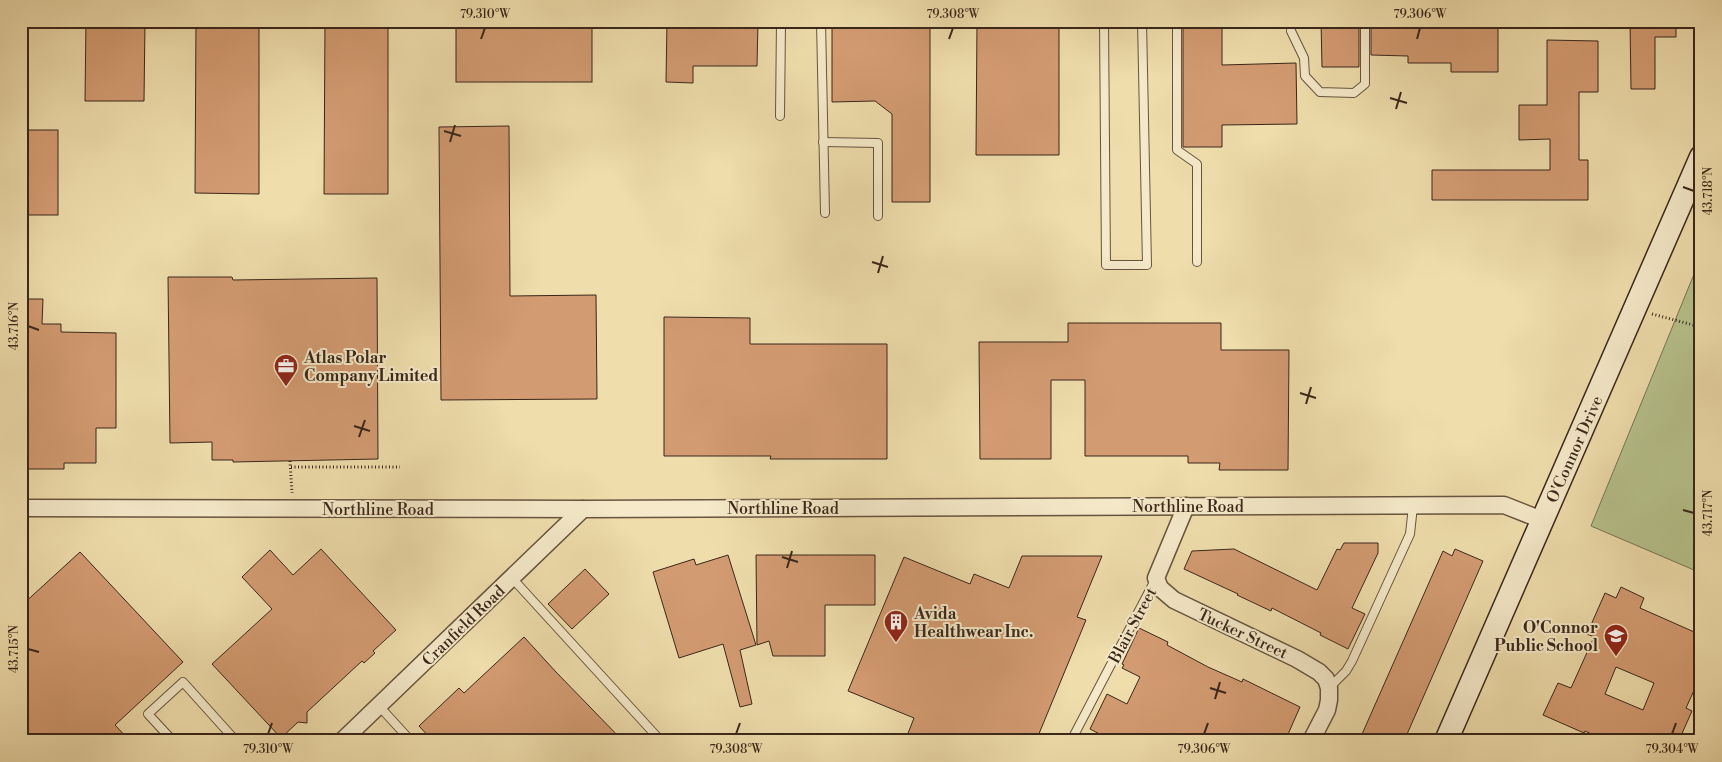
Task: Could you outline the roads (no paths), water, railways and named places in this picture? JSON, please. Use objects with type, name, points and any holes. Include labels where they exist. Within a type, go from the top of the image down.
[{"type":"main road","name":"O'Connor Drive","points":[[1446,741],[1701,157]]},
{"type":"street","name":"Northline Road","points":[[21,508],[584,509],[1504,505],[1542,520]]},
{"type":"street","name":"Blair Street","points":[[1156,578],[1186,506]]},
{"type":"street","name":"Cranfield Road","points":[[342,741],[584,509]]},
{"type":"street","name":"Tucker Street","points":[[1156,578],[1160,588],[1174,600],[1310,666],[1326,679],[1329,688]]},
{"type":"street","points":[[1311,741],[1327,710],[1329,688]]},
{"type":"lane","points":[[780,116],[781,21]]},
{"type":"lane","points":[[821,21],[825,213]]},
{"type":"lane","points":[[1104,21],[1106,265],[1147,265],[1142,21]]},
{"type":"lane","points":[[1177,21],[1177,150],[1197,164],[1196,262]]},
{"type":"lane","points":[[1291,31],[1304,58],[1305,76],[1320,92],[1354,93],[1365,84],[1365,21]]},
{"type":"lane","points":[[823,142],[878,143],[878,216]]},
{"type":"lane","points":[[1329,688],[1346,671],[1352,661],[1410,534],[1413,506]]},
{"type":"lane","points":[[512,578],[661,741]]},
{"type":"lane","name":"Blair Street","points":[[1071,741],[1156,578]]},
{"type":"lane","points":[[173,741],[148,714],[183,682],[236,741]]},
{"type":"lane","points":[[380,706],[411,741]]},
{"type":"place","name":"Atlas Polar Company Limited","points":[[286,387]]},
{"type":"place","name":"Avida Healthwear Inc.","points":[[896,643]]},
{"type":"place","name":"O'Connor Public School","points":[[1616,657]]}]
